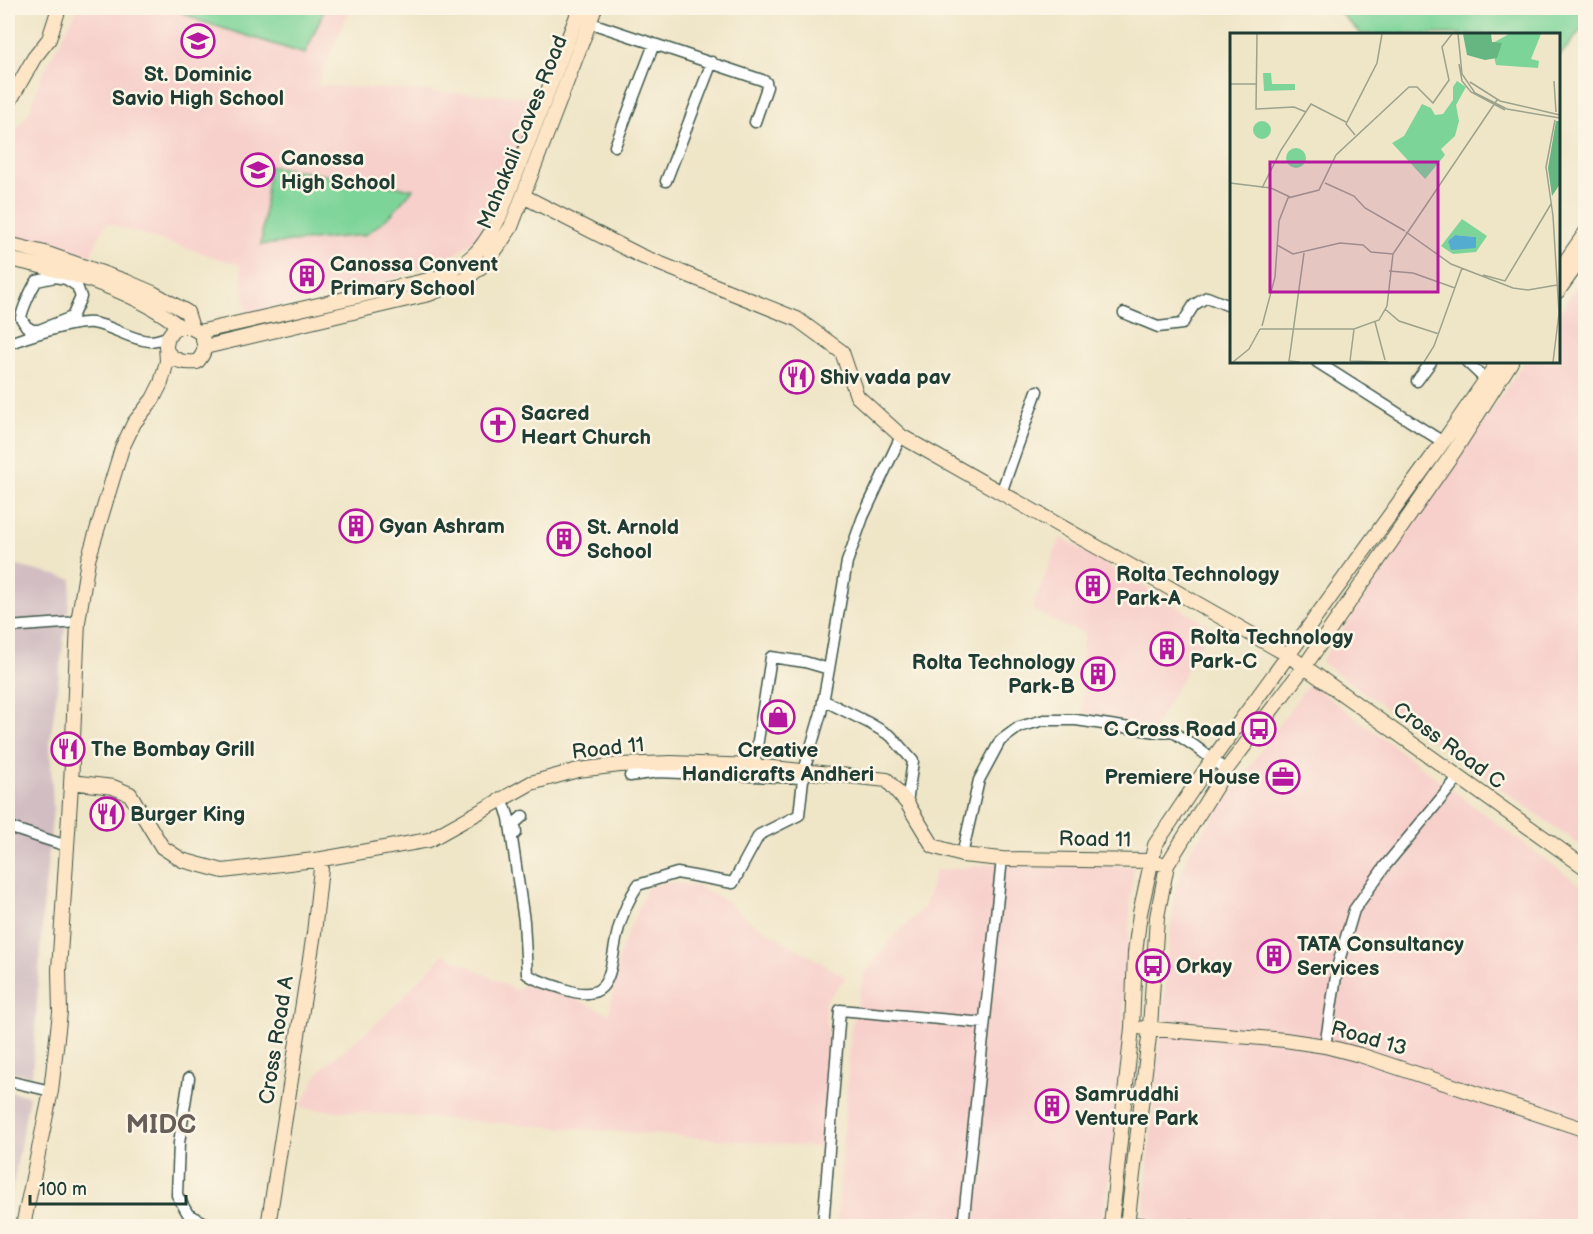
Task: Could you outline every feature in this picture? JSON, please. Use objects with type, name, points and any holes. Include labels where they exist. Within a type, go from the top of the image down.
[{"type":"main road","points":[[8,104],[34,58],[49,39],[59,8]]},
{"type":"main road","name":"Mahakali Caves Road","points":[[190,329],[437,278],[471,260],[486,242],[499,218],[582,16],[595,8]]},
{"type":"main road","name":"Mahakali Caves Road","points":[[205,347],[429,294],[466,279],[488,261],[511,227],[523,196],[582,16]]},
{"type":"main road","name":"Cross Road C","points":[[523,196],[641,256],[797,319],[842,352],[857,396],[901,436],[1288,655],[1586,868]]},
{"type":"main road","points":[[1560,269],[1586,232]]},
{"type":"main road","points":[[8,244],[74,262],[153,292],[187,312],[190,329]]},
{"type":"main road","points":[[1560,288],[1586,252]]},
{"type":"main road","points":[[8,259],[114,289],[190,329],[205,347],[203,355],[161,383]]},
{"type":"main road","points":[[190,329],[173,330],[166,345],[173,359],[191,363]]},
{"type":"main road","points":[[23,1227],[51,1091],[60,1012],[59,970],[78,622],[88,560],[122,448],[134,423],[153,399],[161,383],[168,353]]},
{"type":"main road","points":[[1111,1224],[1132,1029],[1135,953],[1140,913],[1155,845],[1212,760],[1443,442],[1486,380],[1495,363]]},
{"type":"main road","points":[[1128,1224],[1150,1029],[1157,918],[1167,865],[1226,770],[1304,667],[1455,450],[1510,363]]},
{"type":"main road","name":"Road 11","points":[[71,782],[113,787],[130,794],[162,847],[182,860],[223,871],[322,859],[429,840],[531,783],[578,770],[620,765],[671,763],[754,766],[804,775],[887,780],[907,803],[933,846],[962,855],[1002,859],[1151,861],[1167,865]]},
{"type":"main road","name":"Cross Road A","points":[[267,1227],[314,933],[322,859]]},
{"type":"main road","name":"Road 13","points":[[1132,1029],[1285,1040],[1325,1046],[1360,1055],[1586,1130]]},
{"type":"street","points":[[582,16],[654,44],[766,82],[767,87],[754,122]]},
{"type":"street","points":[[615,146],[654,44]]},
{"type":"street","points":[[666,181],[712,62]]},
{"type":"street","points":[[8,345],[70,322],[81,297],[77,286],[66,277],[54,277],[37,281],[31,289],[21,318],[32,330],[70,322],[90,323],[152,341],[168,337]]},
{"type":"street","points":[[1124,313],[1158,327],[1182,324],[1194,305],[1207,297],[1230,306]]},
{"type":"street","points":[[1319,363],[1443,442]]},
{"type":"street","points":[[1417,381],[1430,363]]},
{"type":"street","points":[[1468,363],[1486,380]]},
{"type":"street","points":[[1001,493],[1037,391]]},
{"type":"street","points":[[503,800],[508,818],[524,922],[526,972],[528,976],[579,995],[596,992],[606,982],[619,926],[638,885],[677,873],[733,883],[759,835],[797,817],[800,813],[804,775],[823,700],[847,562],[863,517],[901,436]]},
{"type":"street","points":[[8,627],[78,622]]},
{"type":"street","points":[[754,766],[771,657],[805,662],[829,669]]},
{"type":"street","points":[[823,700],[891,736],[913,760],[907,803]]},
{"type":"street","points":[[962,855],[979,780],[1000,741],[1019,727],[1044,720],[1076,720],[1157,732],[1172,731],[1226,770]]},
{"type":"street","points":[[630,776],[658,772],[804,775]]},
{"type":"street","points":[[1325,1046],[1338,964],[1354,910],[1385,866],[1458,778]]},
{"type":"street","points":[[523,816],[516,821],[515,825],[529,916],[528,921],[524,922]]},
{"type":"street","points":[[8,827],[67,846]]},
{"type":"street","points":[[963,1227],[1002,859]]},
{"type":"street","points":[[823,1227],[840,1010],[984,1023]]},
{"type":"street","points":[[189,1078],[179,1143],[177,1195],[188,1214],[210,1226]]},
{"type":"street","points":[[8,1081],[51,1091]]},
{"type":"street","points":[[1111,1224],[1193,1227]]},
{"type":"shaded area","name":"Canossa High School","points":[[78,8],[350,8],[317,85],[534,97],[500,197],[476,238],[450,258],[378,284],[247,314],[240,265],[106,223],[90,257],[63,248],[8,237],[8,143],[29,112],[42,75]]},
{"type":"shaded area","points":[[1585,273],[1585,848],[1321,662],[1523,363],[1560,363],[1560,310]]},
{"type":"shaded area","points":[[1061,537],[1211,627],[1153,730],[1083,712],[1081,663],[1084,633],[1064,626],[1032,609]]},
{"type":"shaded area","points":[[8,564],[72,579],[50,742],[53,809],[43,908],[32,1077],[8,1071]]},
{"type":"shaded area","points":[[1309,683],[1585,889],[1585,1226],[1142,1226],[1175,888],[1192,847]]},
{"type":"shaded area","points":[[1005,862],[1133,866],[1115,1137],[1101,1226],[837,1226],[851,1030],[864,974],[893,937],[925,907],[935,871]]},
{"type":"shaded area","points":[[668,882],[697,886],[726,901],[751,922],[846,977],[825,1002],[829,1062],[822,1147],[299,1108],[321,1069],[383,1018],[444,954],[518,991],[529,977],[609,1014],[620,952],[647,888]]},
{"type":"shaded area","points":[[8,1091],[29,1096],[8,1214]]},
{"type":"green space","points":[[173,8],[325,8],[305,54],[200,21]]},
{"type":"green space","points":[[1335,8],[1585,8],[1585,25],[1560,56],[1560,33],[1360,33]]},
{"type":"green space","points":[[269,166],[413,189],[390,216],[365,235],[261,245]]},
{"type":"place","name":"St. Dominic Savio High School","points":[[198,41]]},
{"type":"place","name":"Canossa High School","points":[[258,170]]},
{"type":"place","name":"Canossa Convent Primary School","points":[[307,276]]},
{"type":"place","name":"Shiv vada pav","points":[[797,377]]},
{"type":"place","name":"Sacred Heart Church","points":[[498,425]]},
{"type":"place","name":"Gyan Ashram","points":[[356,526]]},
{"type":"place","name":"St. Arnold School","points":[[564,539]]},
{"type":"place","name":"Rolta Technology Park-A","points":[[1093,586]]},
{"type":"place","name":"Rolta Technology Park-C","points":[[1167,649]]},
{"type":"place","name":"Rolta Technology Park-B","points":[[1098,674]]},
{"type":"place","name":"Creative Handicrafts Andheri","points":[[778,717]]},
{"type":"place","name":"C Cross Road","points":[[1259,729]]},
{"type":"place","name":"The Bombay Grill","points":[[68,749]]},
{"type":"place","name":"Premiere House","points":[[1283,777]]},
{"type":"place","name":"Burger King","points":[[107,814]]},
{"type":"place","name":"TATA Consultancy Services","points":[[1274,956]]},
{"type":"place","name":"Orkay","points":[[1153,966]]},
{"type":"place","name":"Samruddhi Venture Park","points":[[1052,1106]]},
{"type":"district","name":"MIDC","points":[[161,1124]]}]
